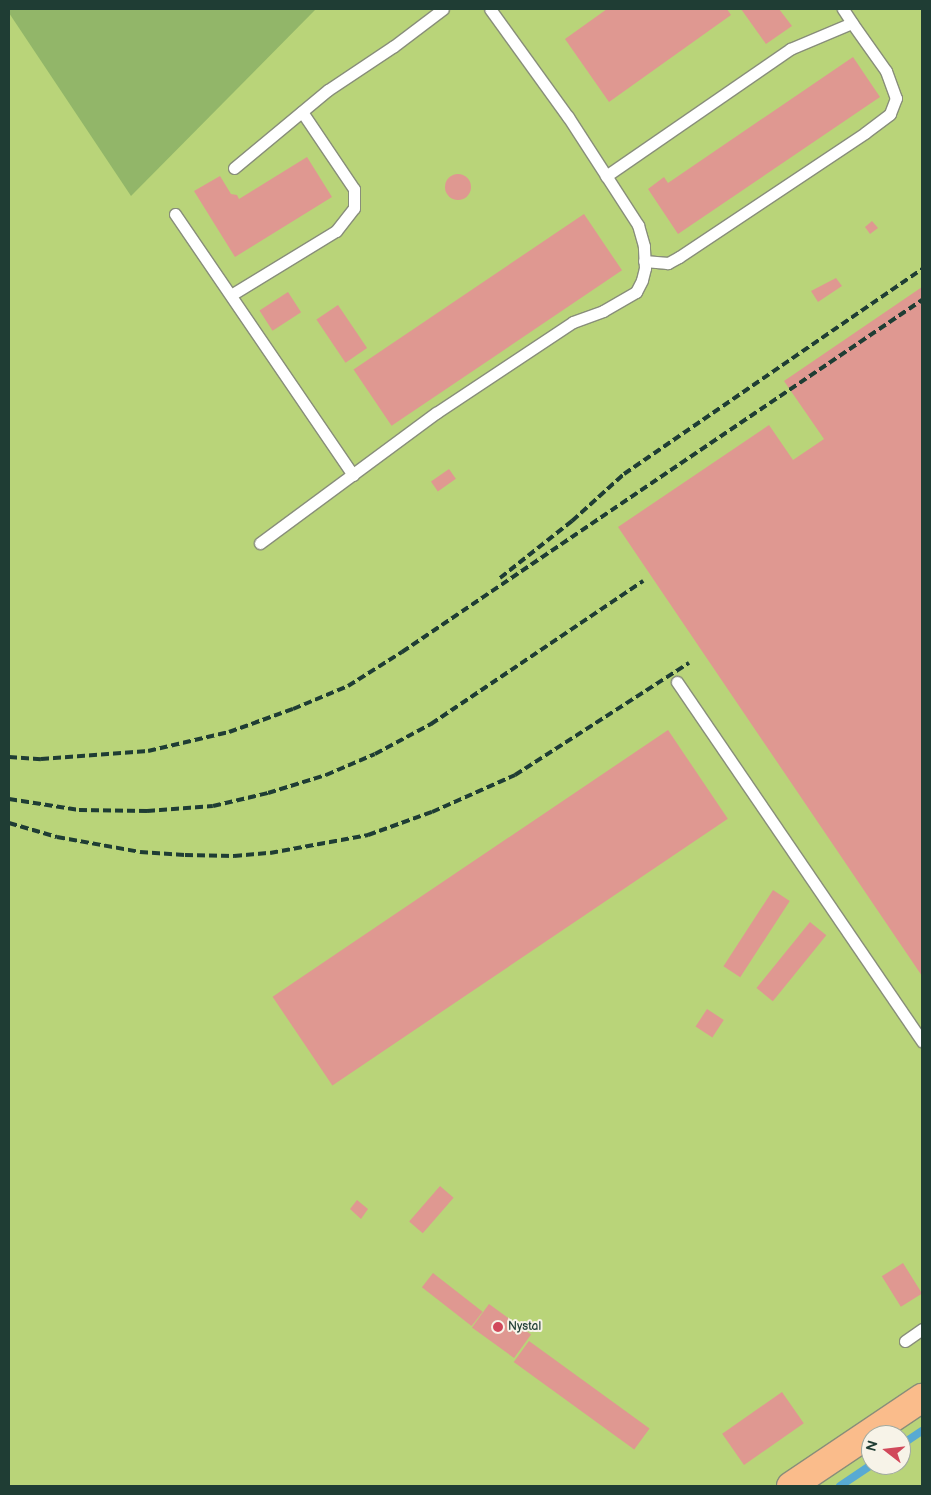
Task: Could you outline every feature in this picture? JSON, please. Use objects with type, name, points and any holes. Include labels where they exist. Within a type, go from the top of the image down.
[{"type":"highway","points":[[792,1486],[922,1398]]},
{"type":"lane","points":[[234,168],[328,90],[394,46],[443,9]]},
{"type":"lane","points":[[260,543],[436,413],[573,322],[603,311],[636,292],[642,280],[644,246],[638,225],[568,117],[490,9]]},
{"type":"lane","points":[[644,260],[668,263],[679,257],[865,133],[890,114],[896,98],[886,71],[843,9]]},
{"type":"lane","points":[[606,176],[790,49],[852,23]]},
{"type":"lane","points":[[231,295],[336,231],[354,208],[354,189],[302,112]]},
{"type":"lane","points":[[175,214],[353,475]]},
{"type":"lane","points":[[677,682],[922,1041]]},
{"type":"lane","points":[[905,1341],[922,1329]]},
{"type":"green space","points":[[9,9],[922,9],[922,1486],[9,1486]]},
{"type":"green space","points":[[9,9],[316,9],[131,196],[9,13]]},
{"type":"building","points":[[607,9],[727,9],[731,15],[609,102],[565,39]]},
{"type":"building","points":[[741,9],[779,9],[792,26],[766,44]]},
{"type":"building","points":[[853,57],[880,97],[678,234],[648,189],[664,177],[668,183]]},
{"type":"building","points":[[307,157],[332,197],[235,257],[194,191],[220,176],[231,194],[237,195],[239,199]]},
{"type":"building","points":[[458,174],[467,178],[471,187],[467,196],[458,200],[449,196],[445,187],[449,178]]},
{"type":"building","points":[[584,214],[622,270],[392,426],[354,369]]},
{"type":"building","points":[[872,221],[878,228],[870,234],[865,227]]},
{"type":"building","points":[[836,278],[842,286],[818,302],[811,291]]},
{"type":"building","points":[[922,287],[922,976],[618,527],[769,425],[793,460],[824,439],[784,381]]},
{"type":"building","points":[[288,292],[301,312],[273,331],[259,311]]},
{"type":"building","points":[[338,305],[367,348],[346,363],[316,320]]},
{"type":"building","points":[[449,469],[456,479],[438,491],[431,482]]},
{"type":"building","points":[[668,730],[728,819],[332,1085],[273,997]]},
{"type":"building","points":[[773,890],[790,901],[740,977],[723,966]]},
{"type":"building","points":[[810,922],[826,935],[773,1001],[757,988]]},
{"type":"building","points":[[707,1009],[724,1020],[712,1038],[696,1027]]},
{"type":"building","points":[[440,1186],[454,1198],[423,1233],[409,1221]]},
{"type":"building","points":[[357,1200],[368,1209],[361,1219],[350,1209]]},
{"type":"building","points":[[903,1263],[922,1294],[901,1307],[882,1276]]},
{"type":"building","points":[[433,1273],[483,1312],[472,1326],[422,1287]]},
{"type":"building","points":[[489,1304],[531,1335],[514,1358],[472,1327]]},
{"type":"building","points":[[529,1341],[650,1429],[634,1450],[514,1362]]},
{"type":"building","points":[[782,1392],[804,1423],[744,1465],[722,1434]]},
{"type":"waterway","points":[[911,1438],[922,1431]]},
{"type":"waterway","points":[[840,1486],[861,1472]]},
{"type":"railway","points":[[500,578],[572,521],[624,474],[922,269]]},
{"type":"railway","points":[[9,757],[41,759],[148,751],[229,732],[293,709],[348,686],[402,652],[922,300]]},
{"type":"railway","points":[[9,799],[79,810],[147,811],[213,806],[268,793],[326,775],[375,754],[431,724],[643,581]]},
{"type":"railway","points":[[9,823],[57,837],[140,852],[185,855],[234,856],[270,853],[368,835],[432,812],[515,775],[689,663]]},
{"type":"place","name":"Nystal","points":[[498,1327]]}]
